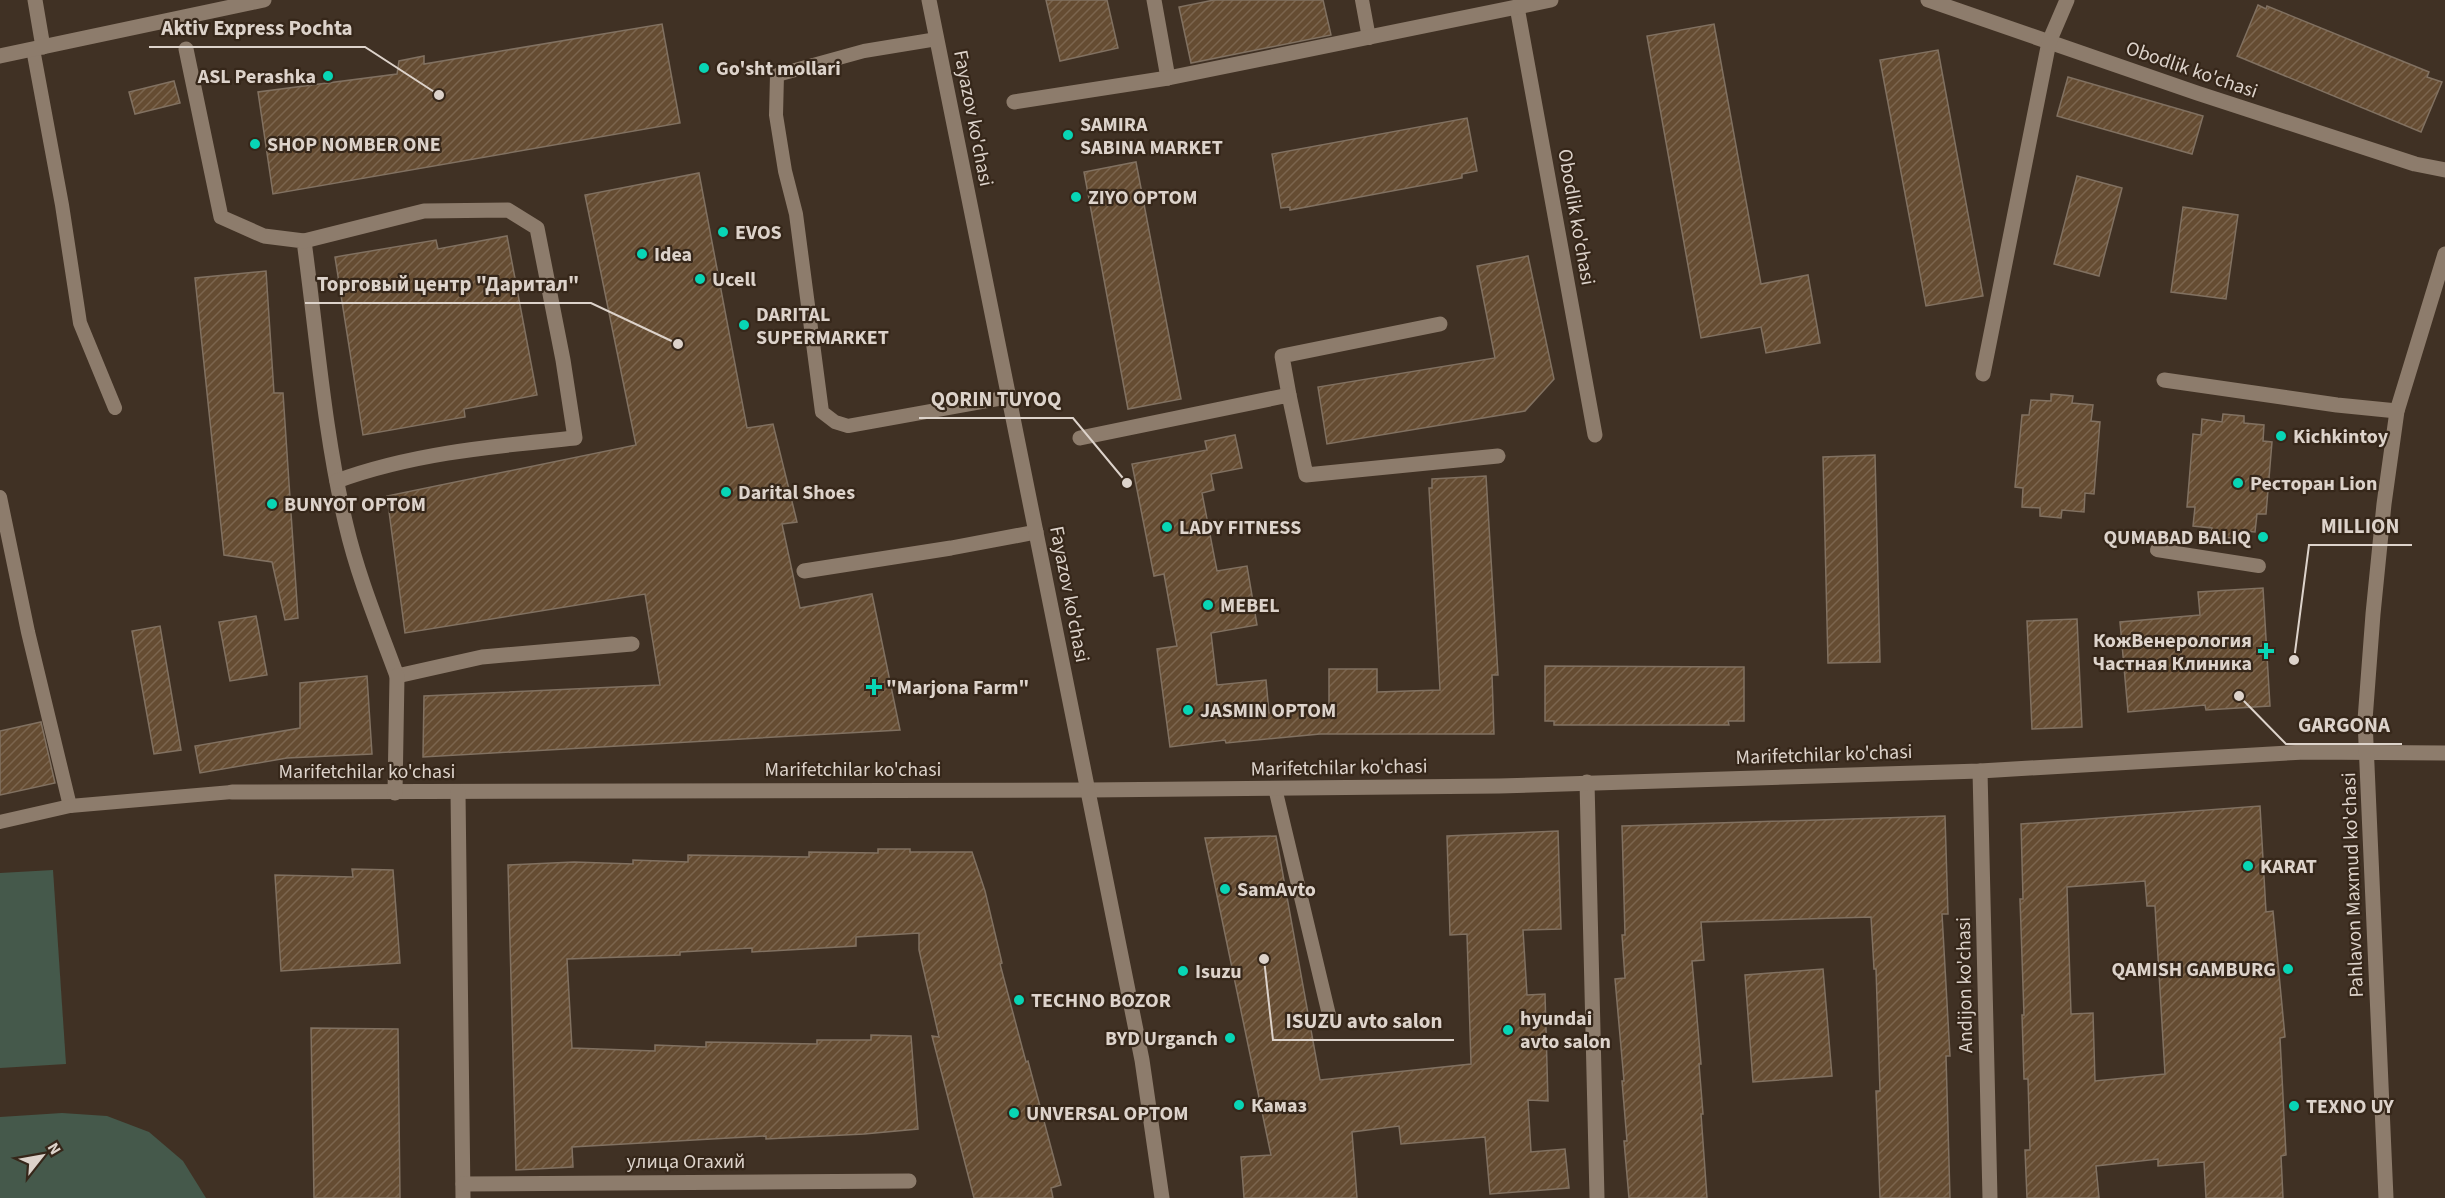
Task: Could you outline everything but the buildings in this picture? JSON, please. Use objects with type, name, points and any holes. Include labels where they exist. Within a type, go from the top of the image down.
[{"type":"street","points":[[35,0],[38,48]]},
{"type":"street","points":[[0,56],[264,0]]},
{"type":"street","name":"Fayazov ko'chasi","points":[[929,0],[1142,1060],[1162,1198]]},
{"type":"street","points":[[1154,0],[1168,78]]},
{"type":"street","name":"Obodlik ko'chasi","points":[[1928,0],[2197,93],[2415,164],[2445,170]]},
{"type":"street","points":[[1983,374],[2049,42],[2067,0]]},
{"type":"street","points":[[1014,102],[1168,78],[1541,1]]},
{"type":"street","name":"Obodlik ko'chasi","points":[[1517,7],[1595,435]]},
{"type":"street","points":[[186,49],[221,217],[264,236],[304,241],[424,211],[508,210],[537,228],[563,360],[575,438],[480,448],[364,471],[337,481]]},
{"type":"street","points":[[304,241],[328,433],[346,527],[397,676],[395,793]]},
{"type":"street","name":"Pahlavon Maxmud ko'chasi","points":[[2386,1198],[2366,720],[2373,614],[2384,504],[2397,411],[2445,254]]},
{"type":"street","points":[[1440,324],[1282,356],[1306,475],[1498,456]]},
{"type":"street","points":[[2164,380],[2337,405],[2397,411]]},
{"type":"street","points":[[1080,438],[1289,395]]},
{"type":"street","points":[[804,571],[1036,532]]},
{"type":"street","points":[[397,676],[482,657],[632,644]]},
{"type":"street","name":"Marifetchilar ko'chasi","points":[[232,792],[1088,790],[1498,786],[1980,771],[2306,752],[2445,753]]},
{"type":"street","name":"Andijon ko'chasi","points":[[1980,771],[1990,1198]]},
{"type":"street","points":[[1587,782],[1597,1198]]},
{"type":"street","name":"улица Огахий","points":[[458,792],[463,1191],[909,1181]]},
{"type":"lane","points":[[1362,0],[1369,38]]},
{"type":"lane","points":[[937,39],[864,51],[777,75],[776,115],[785,171],[796,214],[822,412],[836,422],[848,426],[1009,397]]},
{"type":"lane","points":[[38,48],[80,322],[115,408]]},
{"type":"lane","points":[[0,497],[28,632],[70,806]]},
{"type":"lane","points":[[2157,550],[2259,566]]},
{"type":"lane","points":[[1275,788],[1330,1018]]},
{"type":"lane","points":[[0,822],[70,806],[232,792]]},
{"type":"green space","points":[[53,870],[66,1064],[0,1068],[0,873]]},
{"type":"green space","points":[[62,1113],[107,1116],[149,1132],[183,1161],[206,1198],[0,1198],[0,1117]]},
{"type":"place","name":"Go'sht mollari","points":[[704,68]]},
{"type":"place","name":"ASL Perashka","points":[[328,76]]},
{"type":"place","name":"Aktiv Express Pochta","points":[[439,95]]},
{"type":"place","name":"SAMIRA SABINA MARKET","points":[[1068,135]]},
{"type":"place","name":"SHOP NOMBER ONE","points":[[255,144]]},
{"type":"place","name":"ZIYO OPTOM","points":[[1076,197]]},
{"type":"place","name":"EVOS","points":[[723,232]]},
{"type":"place","name":"Idea","points":[[642,254]]},
{"type":"place","name":"Ucell","points":[[700,279]]},
{"type":"place","name":"DARITAL SUPERMARKET","points":[[744,325]]},
{"type":"place","name":"Торговый центр \"Даритал\"","points":[[678,344]]},
{"type":"place","name":"Kichkintoy","points":[[2281,436]]},
{"type":"place","name":"QORIN TUYOQ","points":[[1127,483]]},
{"type":"place","name":"Ресторан Lion","points":[[2238,483]]},
{"type":"place","name":"Darital Shoes","points":[[726,492]]},
{"type":"place","name":"BUNYOT OPTOM","points":[[272,504]]},
{"type":"place","name":"LADY FITNESS","points":[[1167,527]]},
{"type":"place","name":"QUMABAD BALIQ","points":[[2263,537]]},
{"type":"place","name":"MEBEL","points":[[1208,605]]},
{"type":"place","name":"КожВенерология Частная Клиника","points":[[2266,651]]},
{"type":"place","name":"MILLION","points":[[2294,660]]},
{"type":"place","name":"\"Marjona Farm\"","points":[[874,687]]},
{"type":"place","name":"GARGONA","points":[[2239,696]]},
{"type":"place","name":"JASMIN OPTOM","points":[[1188,710]]},
{"type":"place","name":"KARAT","points":[[2248,866]]},
{"type":"place","name":"SamAvto","points":[[1225,889]]},
{"type":"place","name":"ISUZU avto salon","points":[[1264,959]]},
{"type":"place","name":"QAMISH GAMBURG","points":[[2288,969]]},
{"type":"place","name":"Isuzu","points":[[1183,971]]},
{"type":"place","name":"TECHNO BOZOR","points":[[1019,1000]]},
{"type":"place","name":"hyundai avto salon","points":[[1508,1030]]},
{"type":"place","name":"BYD Urganch","points":[[1230,1038]]},
{"type":"place","name":"Камаз","points":[[1239,1105]]},
{"type":"place","name":"TEXNO UY","points":[[2294,1106]]},
{"type":"place","name":"UNVERSAL OPTOM","points":[[1014,1113]]}]
